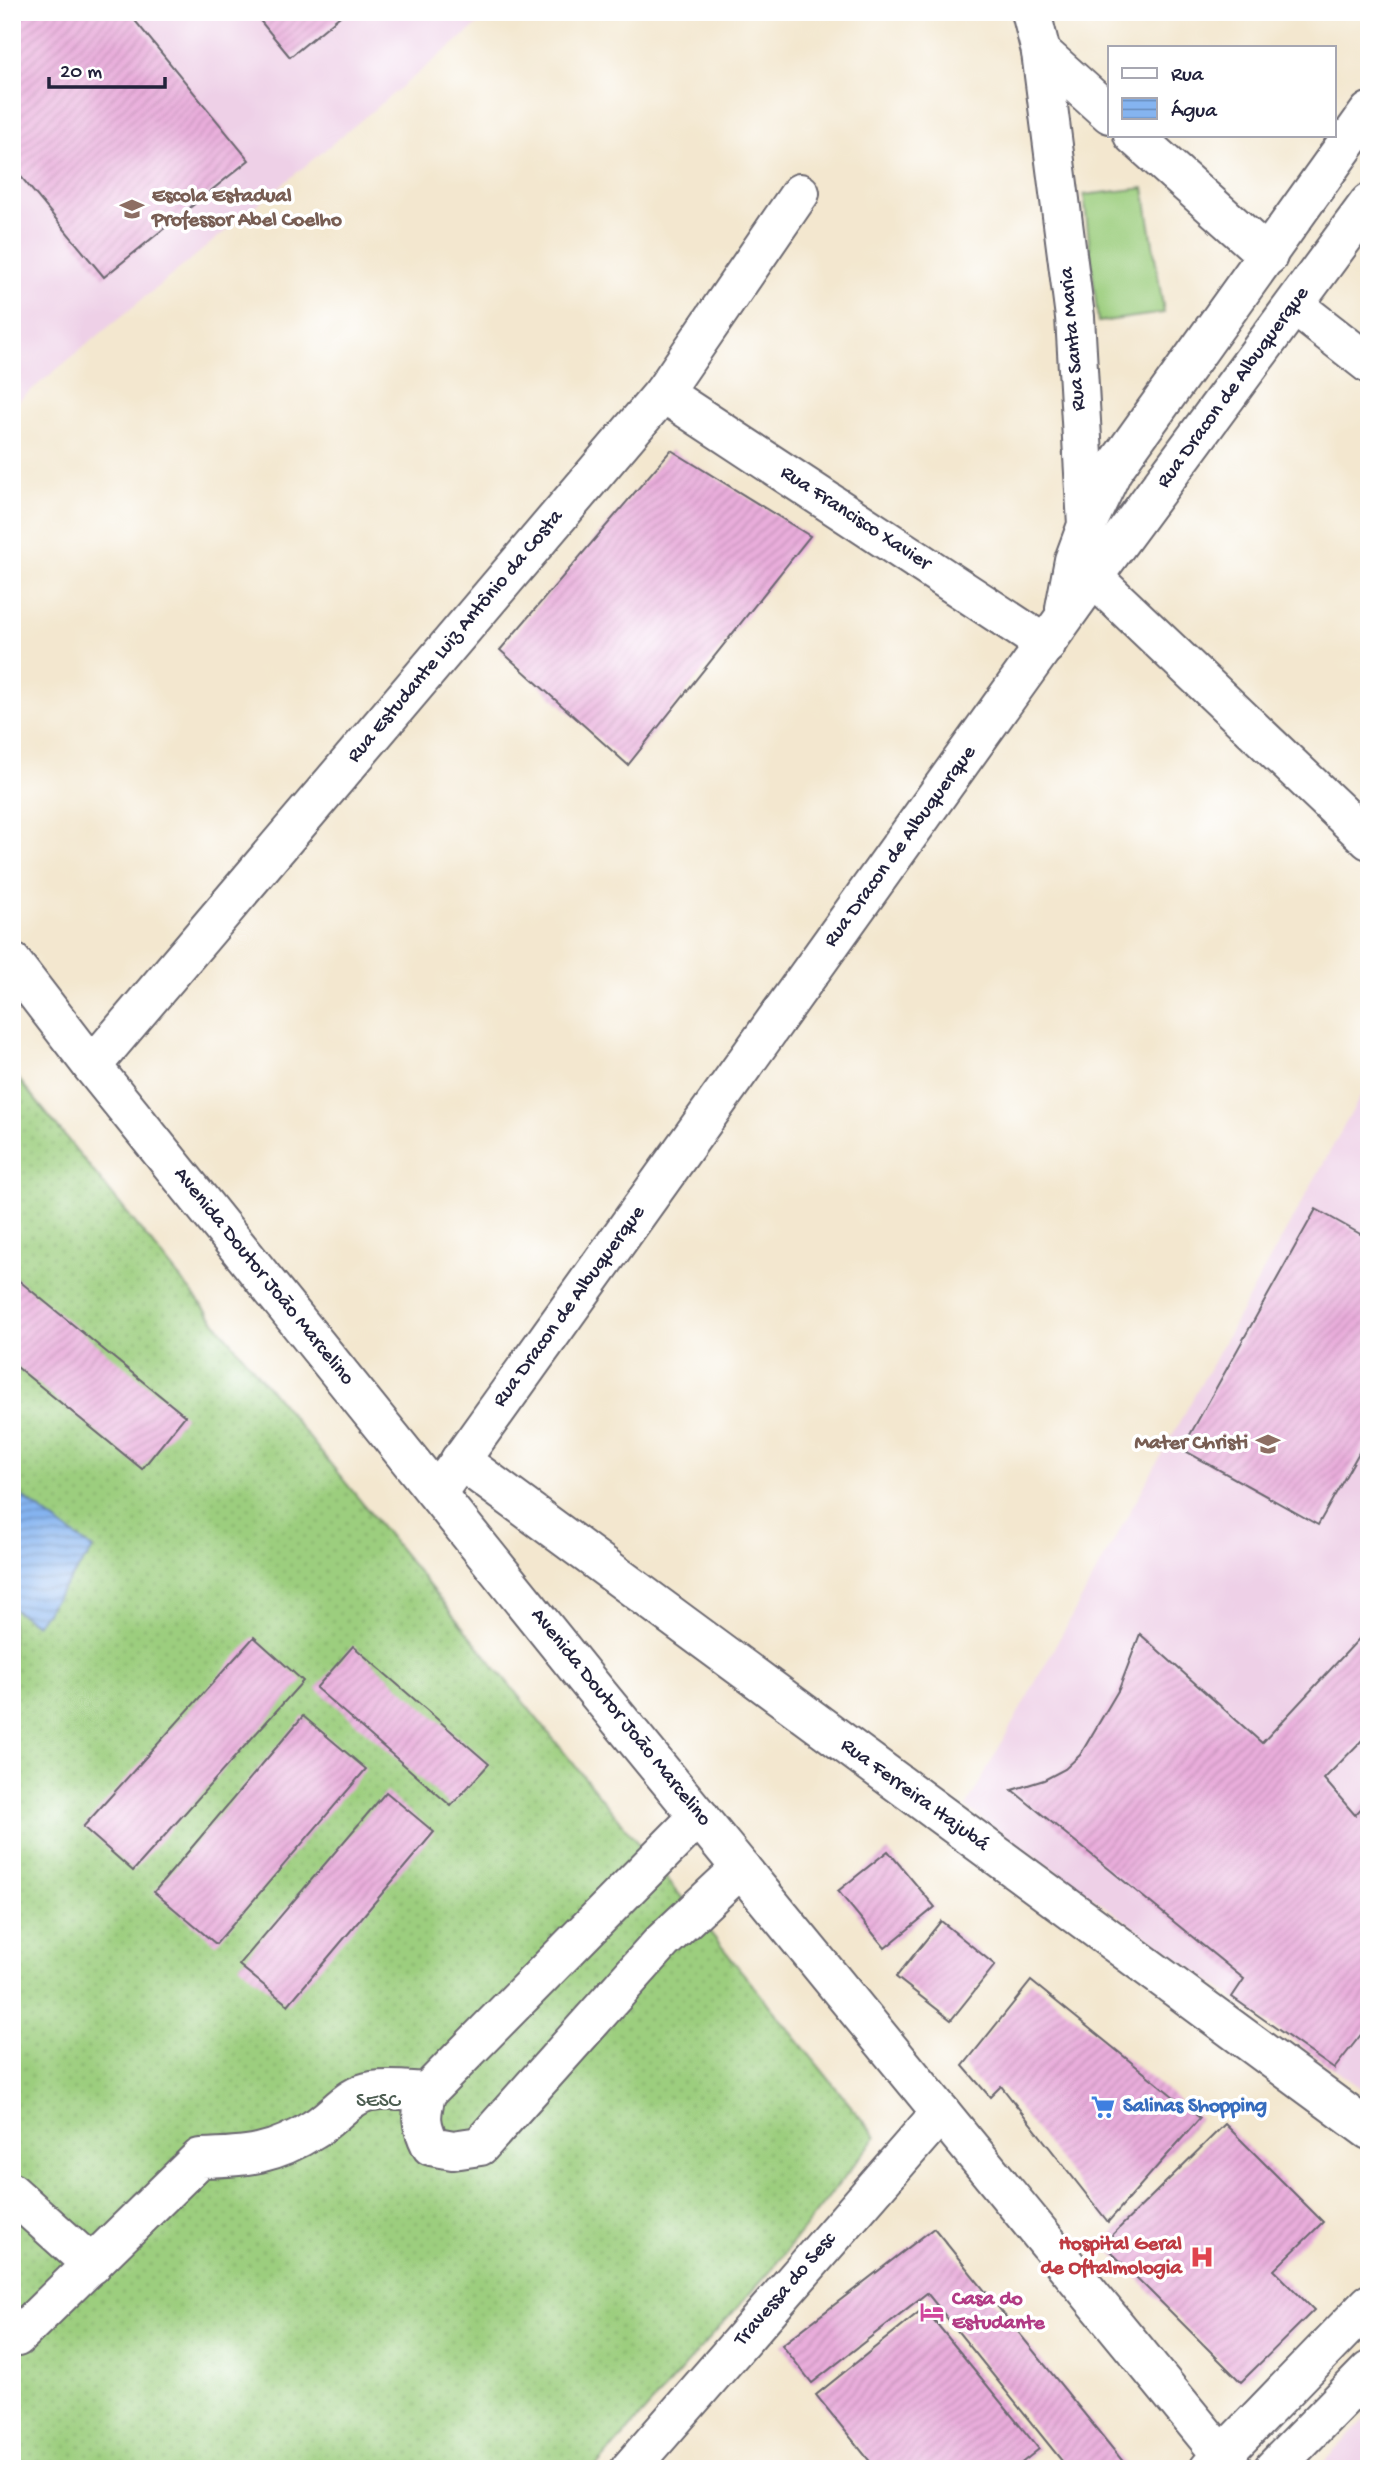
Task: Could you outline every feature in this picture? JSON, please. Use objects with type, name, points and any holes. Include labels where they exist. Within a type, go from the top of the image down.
[{"type":"street","name":"Rua Santa Maria","points":[[1031,12],[1041,52],[1075,317],[1085,553],[1054,634]]},
{"type":"street","points":[[1041,52],[1108,112]]},
{"type":"street","points":[[1369,112],[1113,470],[1085,553],[1369,840]]},
{"type":"street","points":[[1134,136],[1268,256]]},
{"type":"street","name":"Rua Estudante Luiz Antônio da Costa","points":[[92,1066],[663,393],[800,193]]},
{"type":"street","name":"Rua Dracon de Albuquerque","points":[[1085,553],[1295,306],[1369,204]]},
{"type":"street","points":[[1295,306],[1369,364]]},
{"type":"street","name":"Rua Francisco Xavier","points":[[663,393],[1054,634]]},
{"type":"street","name":"Rua Dracon de Albuquerque","points":[[437,1493],[1054,634]]},
{"type":"street","name":"Avenida Doutor João Marcelino","points":[[12,962],[92,1066],[941,2112],[1221,2464]]},
{"type":"street","name":"Rua Ferreira Itajubá","points":[[460,1460],[1369,2130]]},
{"type":"street","points":[[699,1816],[427,2092],[422,2109],[422,2129],[431,2146],[453,2150],[480,2146],[662,1942],[741,1868]]},
{"type":"street","points":[[17,2337],[200,2158],[243,2157],[282,2148],[317,2128],[342,2106],[370,2091],[427,2092]]},
{"type":"street","name":"Travessa do Sesc","points":[[630,2469],[941,2112]]},
{"type":"street","points":[[12,2193],[92,2264]]},
{"type":"street","points":[[1221,2464],[1369,2304]]},
{"type":"street","points":[[1273,2469],[1369,2371]]},
{"type":"shaded area","name":"Escola Estadual Professor Abel Coelho","points":[[12,12],[493,12],[12,406]]},
{"type":"shaded area","name":"Mater Christi","points":[[1369,1081],[1369,2094],[966,1807]]},
{"type":"shaded area","points":[[1369,2415],[1369,2469],[1317,2469]]},
{"type":"green space","points":[[1144,188],[1164,313],[1098,322],[1084,195]]},
{"type":"green space","name":"SESC","points":[[12,1071],[876,2137],[774,2266],[594,2469],[12,2469]]},
{"type":"water","points":[[12,1489],[93,1549],[36,1625],[12,1608]]},
{"type":"building","points":[[12,12],[128,12],[249,160],[104,277],[12,166]]},
{"type":"building","points":[[253,12],[345,12],[290,57]]},
{"type":"building","points":[[671,450],[810,536],[628,765],[500,650]]},
{"type":"building","points":[[1316,1209],[1369,1239],[1369,1435],[1318,1525],[1182,1449]]},
{"type":"building","points":[[12,1275],[185,1416],[142,1469],[12,1363]]},
{"type":"building","points":[[1369,1628],[1369,1733],[1324,1779],[1355,1815],[1369,1800],[1369,2028],[1367,2027],[1334,2069],[1232,1997],[1244,1979],[1012,1790],[1044,1780],[1065,1769],[1080,1755],[1119,1689],[1140,1634],[1262,1743]]},
{"type":"building","points":[[254,1637],[303,1681],[133,1871],[83,1827]]},
{"type":"building","points":[[353,1646],[489,1764],[451,1806],[316,1688]]},
{"type":"building","points":[[303,1716],[366,1769],[216,1944],[154,1892]]},
{"type":"building","points":[[386,1792],[434,1832],[288,2005],[239,1965]]},
{"type":"building","points":[[888,1851],[935,1907],[885,1948],[838,1891]]},
{"type":"building","points":[[941,1921],[995,1965],[951,2020],[896,1977]]},
{"type":"building","name":"Salinas Shopping","points":[[1031,1981],[1200,2118],[1108,2222],[1001,2086],[990,2097],[963,2066]]},
{"type":"building","name":"Hospital Geral de Oftalmologia","points":[[1225,2124],[1323,2222],[1274,2270],[1314,2310],[1241,2382],[1103,2244]]},
{"type":"building","points":[[934,2228],[1129,2469],[1054,2469],[1062,2461],[927,2293],[812,2383],[782,2345]]},
{"type":"building","points":[[924,2308],[1039,2449],[1014,2469],[876,2469],[816,2395]]},
{"type":"place","name":"Escola Estadual Professor Abel Coelho","points":[[132,209]]},
{"type":"place","name":"Mater Christi","points":[[1268,1444]]},
{"type":"place","name":"Salinas Shopping","points":[[1103,2107]]},
{"type":"place","name":"Hospital Geral de Oftalmologia","points":[[1202,2257]]},
{"type":"place","name":"Casa do Estudante","points":[[932,2312]]}]
